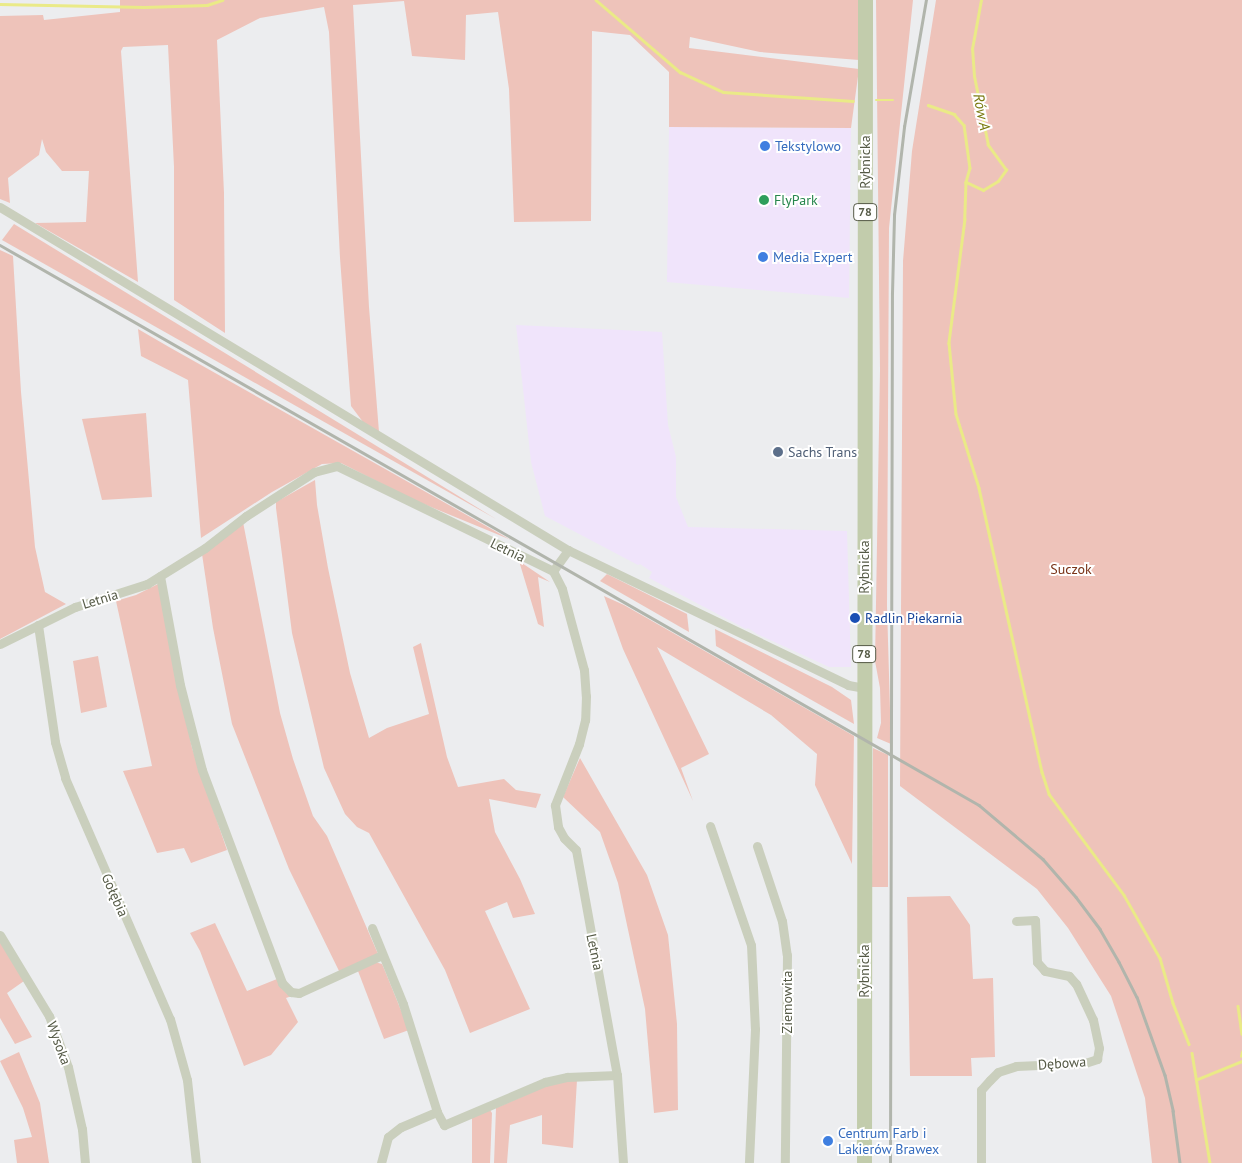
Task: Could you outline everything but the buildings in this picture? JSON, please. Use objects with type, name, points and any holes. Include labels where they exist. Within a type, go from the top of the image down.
[{"type":"main road","name":"Rybnicka","points":[[864,1163],[865,0]]},
{"type":"street","points":[[0,207],[568,550],[848,685],[864,688]]},
{"type":"street","name":"Letnia","points":[[0,644],[75,607],[147,584],[205,548],[246,516],[314,472],[337,466],[554,571],[562,589],[584,670],[586,696],[585,720],[579,744],[555,805],[558,827],[564,838],[576,850],[617,1075],[623,1163]]},
{"type":"street","points":[[554,571],[568,550]]},
{"type":"street","points":[[160,576],[180,685],[202,770],[282,983],[291,992],[299,993],[382,955]]},
{"type":"street","name":"Gołębia","points":[[38,625],[55,742],[64,778],[170,1019],[187,1080],[196,1163]]},
{"type":"street","points":[[710,826],[751,945],[755,1029],[748,1163]]},
{"type":"street","name":"Ziemowita","points":[[757,846],[782,921],[786,955],[785,1163]]},
{"type":"street","name":"Dębowa","points":[[982,1163],[981,1090],[998,1072],[1016,1066],[1085,1063],[1097,1060],[1099,1048],[1093,1020],[1076,984],[1068,976],[1044,971],[1037,962],[1035,920],[1016,922]]},
{"type":"street","points":[[372,928],[409,1021],[437,1112],[444,1124],[448,1124],[545,1082],[567,1077],[617,1075]]},
{"type":"street","name":"Wysoka","points":[[0,935],[49,1016],[68,1068],[82,1129],[85,1163]]},
{"type":"street","points":[[381,1163],[388,1137],[401,1126],[437,1112]]},
{"type":"shaded area","points":[[669,127],[851,128],[849,298],[667,282]]},
{"type":"shaded area","points":[[516,325],[662,332],[668,425],[676,457],[676,497],[688,527],[847,531],[851,667],[829,667],[757,634],[748,628],[746,629],[649,578],[652,572],[640,564],[638,565],[545,516],[531,462]]},
{"type":"green space","points":[[120,0],[859,0],[859,60],[760,52],[690,37],[689,48],[859,69],[851,128],[669,127],[669,72],[630,35],[592,31],[591,221],[514,222],[509,89],[498,12],[466,15],[465,60],[412,56],[404,1],[353,5],[369,307],[379,432],[363,422],[351,406],[340,258],[329,32],[324,7],[260,18],[217,40],[224,193],[225,333],[174,300],[174,167],[168,45],[123,47],[121,51],[138,282],[35,223],[86,222],[89,171],[62,171],[46,152],[42,139],[39,155],[8,178],[10,203],[0,199],[0,16],[43,15],[44,20],[120,12]]},
{"type":"green space","points":[[876,0],[913,0],[889,228],[887,606],[891,744],[877,738],[881,723],[880,688],[875,661],[880,370]]},
{"type":"green space","name":"Suczok","points":[[936,0],[1242,0],[1242,1163],[1152,1163],[1145,1098],[1111,996],[1068,928],[1037,889],[900,786],[903,261],[912,151]]},
{"type":"green space","points":[[14,224],[496,519],[2,240]]},
{"type":"green space","points":[[0,250],[13,256],[21,392],[35,547],[45,592],[66,604],[0,639]]},
{"type":"green space","points":[[138,329],[511,540],[414,500],[341,463],[322,464],[272,492],[201,538],[188,380],[141,356]]},
{"type":"green space","points":[[146,413],[152,497],[102,500],[82,419]]},
{"type":"green space","points":[[315,480],[317,505],[328,568],[350,673],[369,738],[387,728],[429,714],[413,647],[421,643],[447,757],[458,787],[504,779],[516,790],[541,794],[536,808],[489,799],[495,832],[520,879],[535,914],[513,918],[507,902],[485,911],[530,1009],[470,1033],[445,970],[369,833],[357,827],[345,814],[324,768],[292,633],[276,508],[276,502]]},
{"type":"green space","points":[[243,522],[280,713],[293,759],[313,816],[327,836],[378,954],[340,973],[289,869],[232,724],[213,628],[202,554]]},
{"type":"green space","points":[[519,561],[550,582],[538,577],[544,627],[538,624]]},
{"type":"green space","points":[[607,574],[687,614],[689,632],[600,581]]},
{"type":"green space","points":[[158,584],[192,748],[227,850],[191,863],[184,848],[157,853],[123,771],[152,766],[116,601],[136,595]]},
{"type":"green space","points":[[604,596],[624,605],[854,736],[852,864],[815,785],[817,754],[771,715],[657,647],[709,754],[681,768],[693,801],[623,649]]},
{"type":"green space","points":[[715,629],[832,687],[851,700],[854,724],[716,646]]},
{"type":"green space","points":[[98,656],[107,707],[81,713],[73,661]]},
{"type":"green space","points":[[873,748],[888,755],[888,887],[872,887]]},
{"type":"green space","points":[[580,758],[647,875],[668,935],[677,1024],[678,1110],[654,1113],[645,1009],[618,883],[600,832],[563,797]]},
{"type":"green space","points":[[950,896],[970,925],[973,979],[993,978],[995,1057],[971,1058],[972,1076],[910,1076],[907,897]]},
{"type":"green space","points":[[215,923],[247,991],[277,979],[292,996],[286,998],[298,1022],[271,1055],[244,1066],[200,951],[190,933]]},
{"type":"green space","points":[[0,942],[24,981],[7,993],[32,1037],[15,1044],[0,1018]]},
{"type":"green space","points":[[375,962],[382,964],[409,1030],[384,1039],[358,971]]},
{"type":"green space","points":[[19,1052],[40,1103],[49,1163],[17,1163],[14,1140],[32,1137],[23,1108],[0,1061]]},
{"type":"green space","points":[[577,1080],[573,1148],[542,1144],[542,1115],[510,1125],[507,1163],[494,1163],[496,1108],[551,1084]]},
{"type":"green space","points":[[490,1110],[492,1113],[490,1163],[472,1163],[472,1118]]},
{"type":"waterway","points":[[0,4],[144,7],[207,5],[222,0]]},
{"type":"waterway","points":[[596,0],[680,72],[723,92],[853,101]]},
{"type":"waterway","name":"Rów A","points":[[966,182],[983,190],[998,181],[1006,170],[988,145],[974,76],[972,49],[981,0]]},
{"type":"waterway","points":[[876,100],[893,100]]},
{"type":"waterway","points":[[928,105],[954,114],[964,125],[970,168],[966,182],[965,219],[949,343],[956,414],[979,488],[1042,772],[1049,794],[1124,895],[1160,958],[1173,1003],[1189,1044]]},
{"type":"waterway","points":[[1238,1006],[1242,1034]]},
{"type":"waterway","points":[[1241,1056],[1242,1052]]},
{"type":"waterway","points":[[1192,1053],[1210,1163]]},
{"type":"waterway","points":[[1198,1079],[1242,1061]]},
{"type":"railway","points":[[890,1163],[892,293],[894,215],[904,127],[926,0]]},
{"type":"railway","points":[[0,245],[979,805],[1043,859],[1076,897],[1100,929],[1119,962],[1137,997],[1165,1075],[1173,1111],[1180,1163]]},
{"type":"place","name":"Tekstylowo","points":[[765,146]]},
{"type":"place","name":"FlyPark","points":[[764,200]]},
{"type":"place","name":"Media Expert","points":[[763,257]]},
{"type":"place","name":"Sachs Trans","points":[[778,452]]},
{"type":"place","name":"Radlin Piekarnia","points":[[855,618]]},
{"type":"place","name":"Centrum Farb i Lakierów Brawex","points":[[828,1141]]}]
